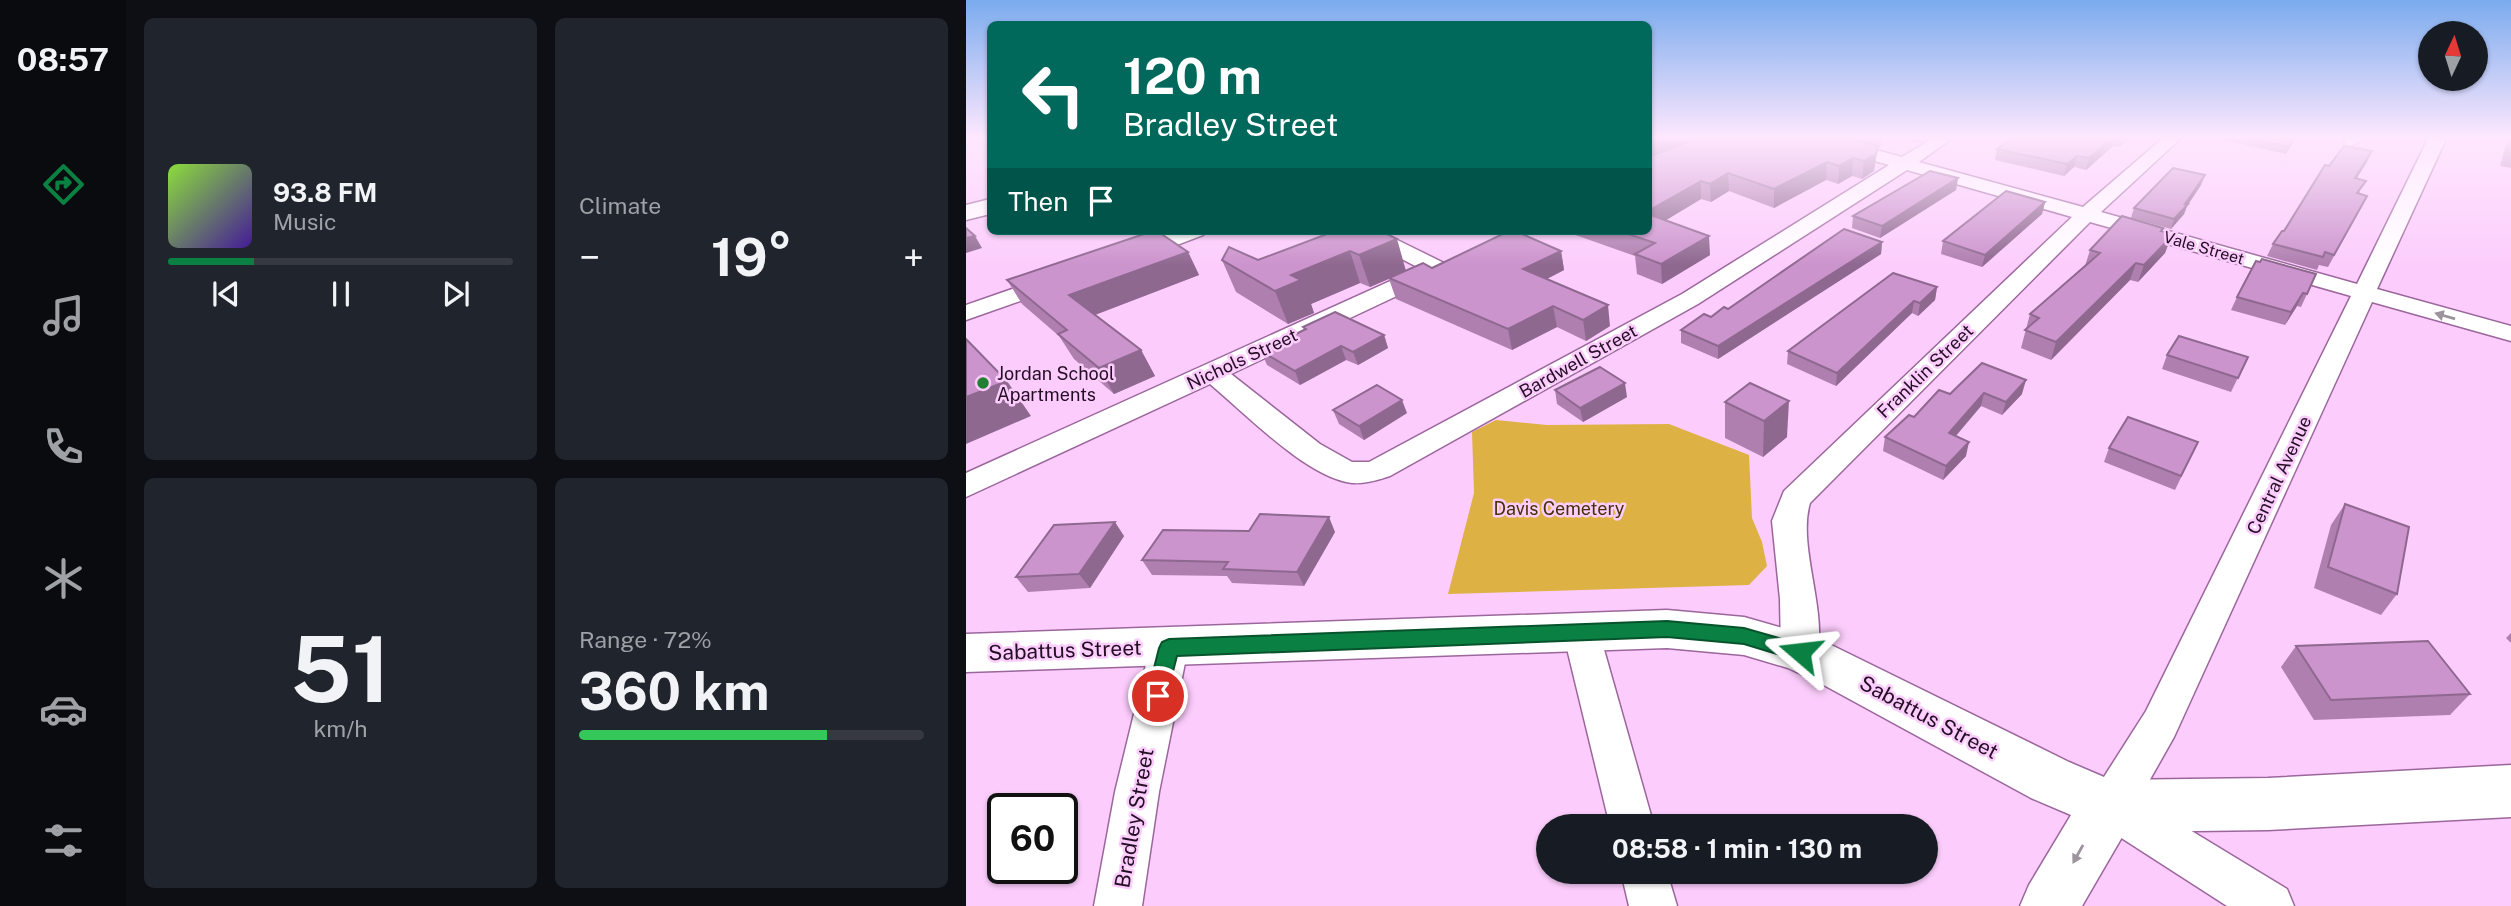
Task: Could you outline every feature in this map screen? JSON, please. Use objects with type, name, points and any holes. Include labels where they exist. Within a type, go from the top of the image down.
[{"type":"main road","points":[[966,213],[987,207]]},
{"type":"main road","name":"Sabattus Street","points":[[966,653],[1667,629],[1744,636],[1800,652],[2050,780],[2111,806],[2268,804],[2511,791]]},
{"type":"main road","points":[[2050,906],[2084,845],[2111,806]]},
{"type":"street","name":"Bardwell Street","points":[[1212,372],[1313,453],[1344,472],[1370,472],[1690,299],[1875,181]]},
{"type":"street","name":"Vale Street","points":[[1968,181],[2511,334]]},
{"type":"street","name":"Franklin Street","points":[[1800,652],[1798,599],[1788,522],[1796,499],[1809,483],[2124,181]]},
{"type":"street","name":"Central Avenue","points":[[2111,806],[2160,724],[2417,181]]},
{"type":"street","points":[[1119,258],[1185,235]]},
{"type":"street","name":"Nichols Street","points":[[966,486],[1448,263],[1374,235]]},
{"type":"street","points":[[966,313],[1081,272]]},
{"type":"street","points":[[1581,632],[1629,814]]},
{"type":"street","name":"Bradley Street","points":[[1118,906],[1137,792],[1169,648]]},
{"type":"street","points":[[2111,806],[2270,906]]},
{"type":"street","points":[[1647,884],[1653,906]]},
{"type":"green space","name":"Davis Cemetery","points":[[1496,420],[1547,425],[1669,424],[1749,455],[1752,518],[1762,542],[1767,566],[1749,585],[1448,594],[1474,493],[1472,432]]},
{"type":"building","points":[[1652,181],[1701,181],[1652,209]]},
{"type":"building","points":[[1752,181],[1789,181],[1774,189]]},
{"type":"building","points":[[1912,181],[1953,181],[1882,226],[1853,216]]},
{"type":"building","points":[[2160,181],[2201,181],[2185,204],[2188,204],[2174,219],[2134,208]]},
{"type":"building","points":[[2315,181],[2366,181],[2357,193],[2367,196],[2334,255],[2325,252],[2323,257],[2273,244]]},
{"type":"building","points":[[2006,191],[2045,202],[1985,255],[1943,241]]},
{"type":"building","points":[[1652,215],[1709,236],[1661,264],[1635,254],[1655,243],[1631,235],[1652,235]]},
{"type":"building","points":[[2122,216],[2163,228],[2161,231],[2169,233],[2167,236],[2171,237],[2144,265],[2136,263],[2056,342],[2025,330],[2039,318],[2030,314],[2100,253],[2090,250]]},
{"type":"building","points":[[966,228],[975,236],[966,238]]},
{"type":"building","points":[[1844,229],[1882,242],[1718,346],[1681,330],[1704,314],[1711,317],[1724,307],[1728,309]]},
{"type":"building","points":[[1141,235],[1163,235],[1188,252],[1069,295],[1141,350],[1099,368],[1058,334],[1067,330],[1007,280]]},
{"type":"building","points":[[1324,235],[1389,235],[1397,239],[1359,255],[1350,251],[1291,275],[1301,280],[1275,291],[1222,260],[1229,247],[1258,260]]},
{"type":"building","points":[[1501,235],[1524,235],[1561,251],[1523,269],[1608,305],[1583,320],[1553,306],[1508,329],[1389,278],[1423,263],[1432,268]]},
{"type":"building","points":[[2262,259],[2316,274],[2307,294],[2303,293],[2291,312],[2237,297],[2256,261],[2260,262]]},
{"type":"building","points":[[1893,273],[1937,287],[1920,303],[1914,301],[1837,373],[1788,351]]},
{"type":"building","points":[[1335,312],[1384,335],[1353,352],[1341,346],[1295,371],[1261,351],[1306,329],[1303,327]]},
{"type":"building","points":[[2179,336],[2248,357],[2238,378],[2167,355]]},
{"type":"building","points":[[966,339],[1007,381],[966,397]]},
{"type":"building","points":[[1982,363],[2026,380],[2006,402],[1984,393],[1949,433],[1969,442],[1946,466],[1885,437],[1909,415],[1914,417],[1939,390],[1950,394]]},
{"type":"building","points":[[1600,367],[1625,383],[1580,408],[1555,390]]},
{"type":"building","points":[[1750,383],[1789,401],[1764,421],[1725,402]]},
{"type":"building","points":[[1377,385],[1402,400],[1359,426],[1333,410]]},
{"type":"building","points":[[2128,417],[2198,442],[2181,476],[2109,448]]},
{"type":"building","points":[[2345,504],[2409,527],[2397,594],[2328,567]]},
{"type":"building","points":[[1260,514],[1329,517],[1297,572],[1223,569],[1228,562],[1142,560],[1163,530],[1249,531]]},
{"type":"building","points":[[1115,522],[1079,574],[1016,577],[1054,525]]},
{"type":"building","points":[[2428,641],[2470,694],[2331,700],[2296,646]]},
{"type":"place","name":"Jordan School Apartments","points":[[983,383]]},
{"type":"route","points":[[1158,696],[1169,648],[1667,629],[1744,636],[1800,652]]}]
